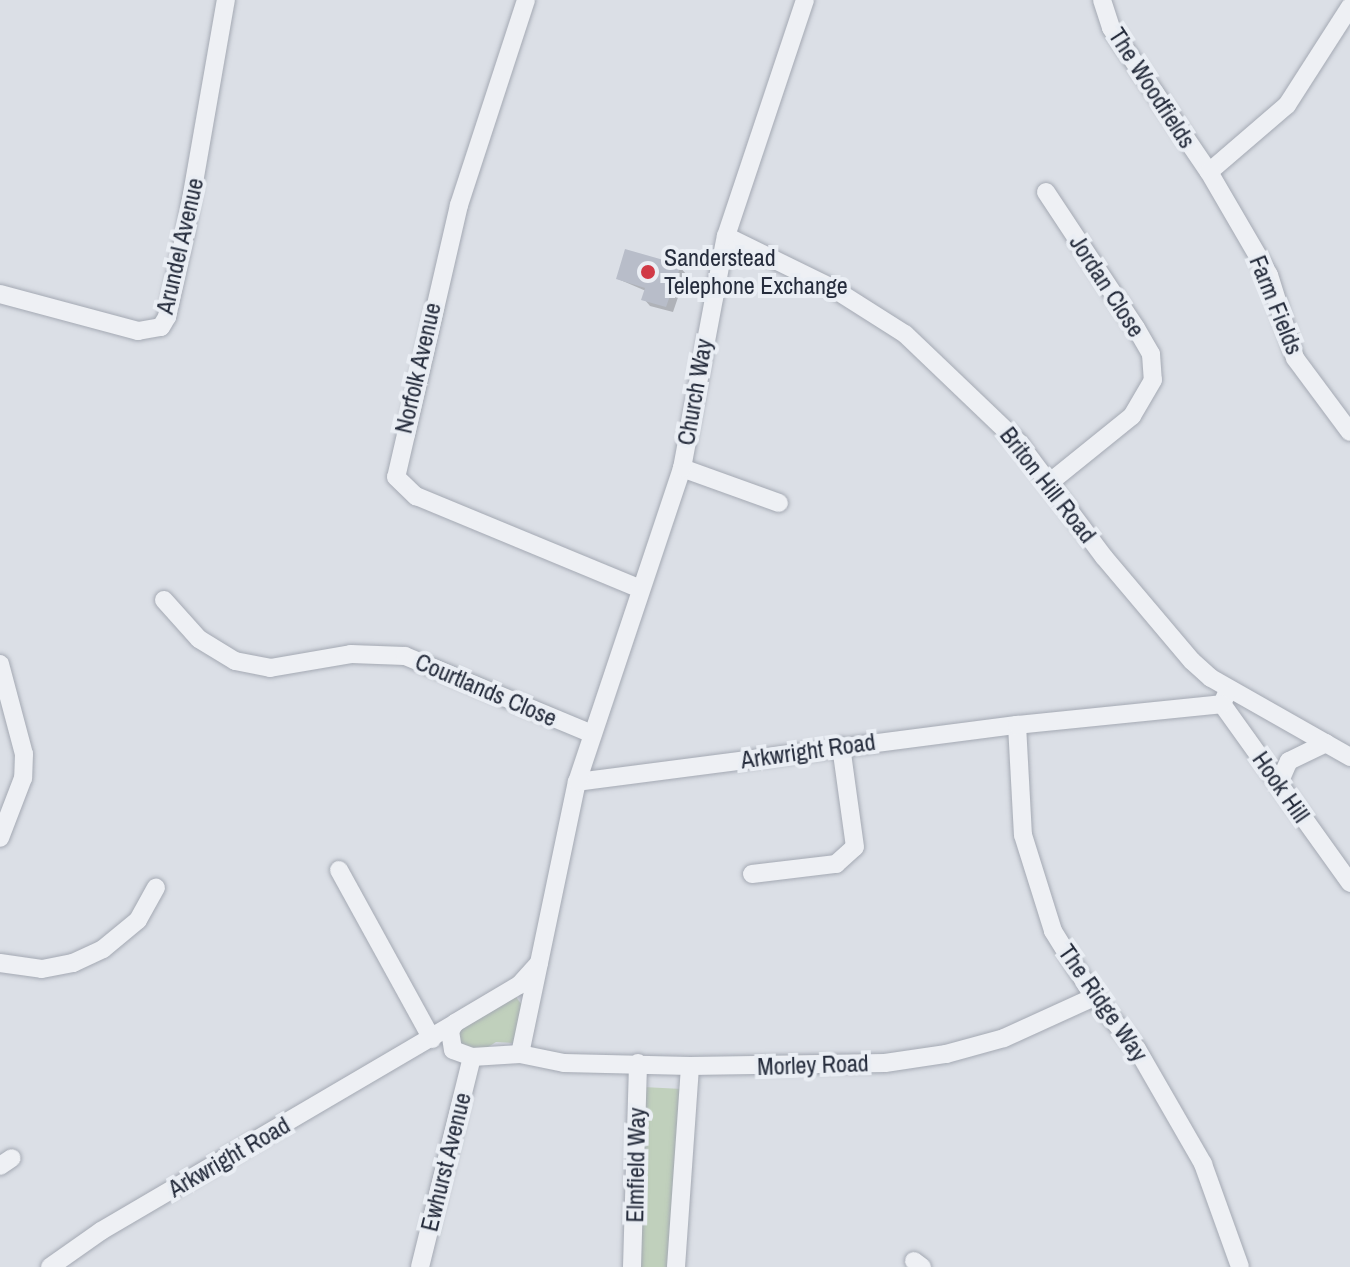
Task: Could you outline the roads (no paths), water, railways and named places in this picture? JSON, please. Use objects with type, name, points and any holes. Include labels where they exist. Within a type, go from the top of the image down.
[{"type":"street","name":"Arundel Avenue","points":[[0,294],[138,331],[161,327],[185,234],[226,0]]},
{"type":"street","name":"Norfolk Avenue","points":[[526,0],[459,205],[396,477],[416,496],[641,589]]},
{"type":"street","name":"Church Way","points":[[577,782],[682,468],[726,236],[805,0]]},
{"type":"street","name":"The Woodfields","points":[[1102,0],[1111,28],[1209,172]]},
{"type":"street","points":[[1209,172],[1287,105],[1350,7]]},
{"type":"street","name":"Farm Fields","points":[[1209,172],[1269,275],[1295,358],[1350,432]]},
{"type":"street","name":"Jordan Close","points":[[1046,192],[1151,354],[1153,380],[1132,416],[1049,483]]},
{"type":"street","name":"Briton Hill Road","points":[[726,236],[822,282],[905,334],[985,405],[1192,661],[1226,696],[1350,757]]},
{"type":"street","points":[[682,468],[779,503]]},
{"type":"street","name":"Courtlands Close","points":[[164,600],[199,639],[235,661],[270,668],[351,654],[405,656],[592,734]]},
{"type":"street","points":[[0,664],[24,754],[23,778],[0,838]]},
{"type":"street","name":"Arkwright Road","points":[[577,782],[1226,696]]},
{"type":"street","name":"Hook Hill","points":[[1226,696],[1279,783],[1350,883]]},
{"type":"street","name":"The Ridge Way","points":[[1017,725],[1023,835],[1053,931],[1094,997],[1137,1049],[1203,1164],[1240,1267]]},
{"type":"street","points":[[1279,783],[1289,761],[1326,743]]},
{"type":"street","points":[[752,874],[836,864],[855,847],[841,746]]},
{"type":"street","points":[[412,1052],[434,1049],[466,1056],[520,1054],[577,782]]},
{"type":"street","points":[[339,870],[432,1039]]},
{"type":"street","points":[[0,963],[42,969],[73,963],[103,949],[138,920],[156,888]]},
{"type":"street","name":"Arkwright Road","points":[[50,1267],[101,1231],[412,1052],[504,994],[539,963]]},
{"type":"street","points":[[504,994],[523,996],[530,1011]]},
{"type":"street","name":"Morley Road","points":[[520,1054],[564,1063],[827,1067],[946,1054],[1004,1038],[1094,997]]},
{"type":"street","points":[[455,1023],[450,1041],[466,1056]]},
{"type":"street","name":"Ewhurst Avenue","points":[[420,1267],[466,1056]]},
{"type":"street","name":"Elmfield Way","points":[[632,1267],[638,1063]]},
{"type":"street","name":"Elmfield Way","points":[[676,1267],[690,1066]]},
{"type":"place","name":"Sanderstead Telephone Exchange","points":[[648,272]]}]
